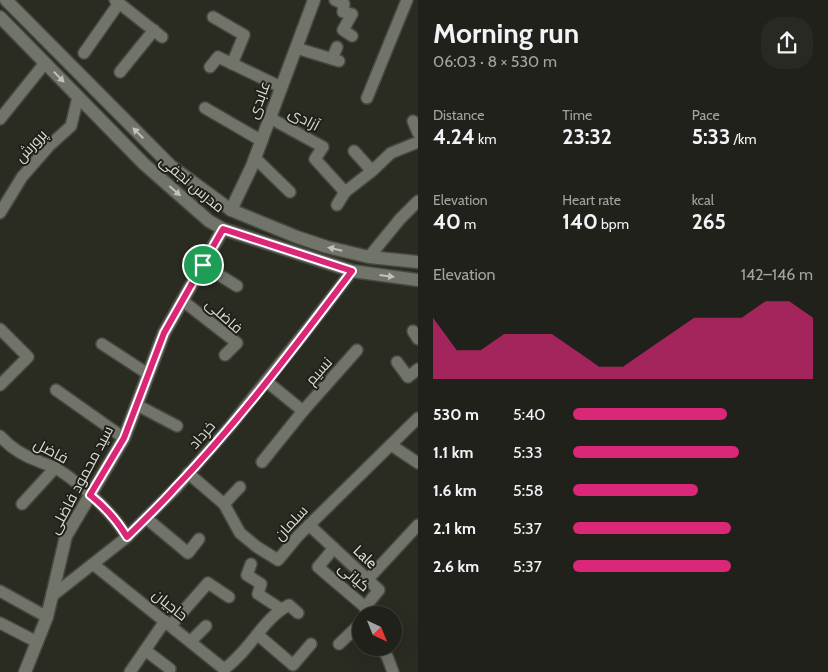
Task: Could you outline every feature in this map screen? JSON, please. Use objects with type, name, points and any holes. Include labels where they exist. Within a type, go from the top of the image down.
[{"type":"main road","name":"عابدی","points":[[231,210],[262,141],[314,0]]},
{"type":"main road","points":[[0,16],[8,3]]},
{"type":"main road","name":"مدرس نجفی","points":[[8,3],[171,166],[231,210],[304,240],[327,247],[370,257],[418,262]]},
{"type":"main road","name":"مدرس نجفی","points":[[0,16],[144,164],[209,221],[223,229],[352,271],[418,280]]},
{"type":"main road","name":"سید محمود فاضلی","points":[[27,671],[47,616],[66,536],[124,438],[164,333],[223,229]]},
{"type":"street","points":[[335,0],[344,4],[343,12],[352,14],[343,30],[352,36]]},
{"type":"street","points":[[367,98],[407,0]]},
{"type":"street","points":[[84,53],[117,2],[158,34],[120,72]]},
{"type":"street","points":[[213,17],[244,35],[232,64]]},
{"type":"street","points":[[296,48],[336,60],[337,47]]},
{"type":"street","points":[[210,67],[218,57],[281,87]]},
{"type":"street","points":[[0,119],[44,63]]},
{"type":"street","name":"پرورش","points":[[0,213],[22,177],[50,145],[71,126],[78,97]]},
{"type":"street","points":[[205,108],[262,141]]},
{"type":"street","name":"آزادی","points":[[270,118],[323,147],[315,160],[345,192]]},
{"type":"street","points":[[412,121],[418,133]]},
{"type":"street","points":[[337,205],[345,192],[372,171],[390,153],[418,142]]},
{"type":"street","points":[[354,152],[372,171]]},
{"type":"street","points":[[255,158],[290,192]]},
{"type":"street","points":[[370,257],[400,219],[418,201]]},
{"type":"street","points":[[203,265],[237,286]]},
{"type":"street","name":"خرداد","points":[[52,596],[127,537],[188,473],[266,380],[352,271]]},
{"type":"street","name":"فاضلی","points":[[183,301],[237,343],[226,355]]},
{"type":"street","points":[[0,329],[28,357],[0,385]]},
{"type":"street","points":[[102,344],[148,374]]},
{"type":"street","name":"نسیم","points":[[262,462],[357,350]]},
{"type":"street","points":[[397,362],[408,377],[418,369]]},
{"type":"street","points":[[266,380],[304,411]]},
{"type":"street","points":[[56,390],[124,438]]},
{"type":"street","points":[[136,405],[177,426]]},
{"type":"street","name":"سلمان","points":[[188,473],[224,504],[240,533],[257,547],[278,560],[298,536],[418,418]]},
{"type":"street","name":"فاضل","points":[[0,436],[7,444],[35,460],[55,468],[104,506],[119,522],[127,537]]},
{"type":"street","points":[[391,445],[418,463]]},
{"type":"street","points":[[22,504],[55,468]]},
{"type":"street","points":[[224,504],[240,486]]},
{"type":"street","points":[[146,518],[188,553],[199,539]]},
{"type":"street","name":"Lale","points":[[309,525],[379,590],[368,606]]},
{"type":"street","points":[[368,579],[418,525]]},
{"type":"street","name":"کیانی","points":[[334,548],[318,567],[360,606]]},
{"type":"street","name":"حاجیان","points":[[93,564],[224,670]]},
{"type":"street","points":[[250,564],[246,575],[262,584],[258,594],[281,609]]},
{"type":"street","points":[[130,672],[145,650],[168,623],[208,584],[229,597]]},
{"type":"street","points":[[0,591],[47,616]]},
{"type":"street","points":[[224,670],[233,663],[281,609],[289,604],[298,613]]},
{"type":"street","points":[[0,623],[37,642]]},
{"type":"street","points":[[191,642],[206,626]]},
{"type":"street","points":[[339,644],[352,634]]},
{"type":"street","points":[[258,635],[294,665],[311,644]]},
{"type":"street","points":[[145,650],[170,669]]},
{"type":"street","points":[[387,656],[394,672]]},
{"type":"route","points":[[223,229],[352,271],[310,327],[230,425],[177,487],[127,537],[119,522],[90,495],[124,438],[164,333],[203,265],[223,229]]}]
